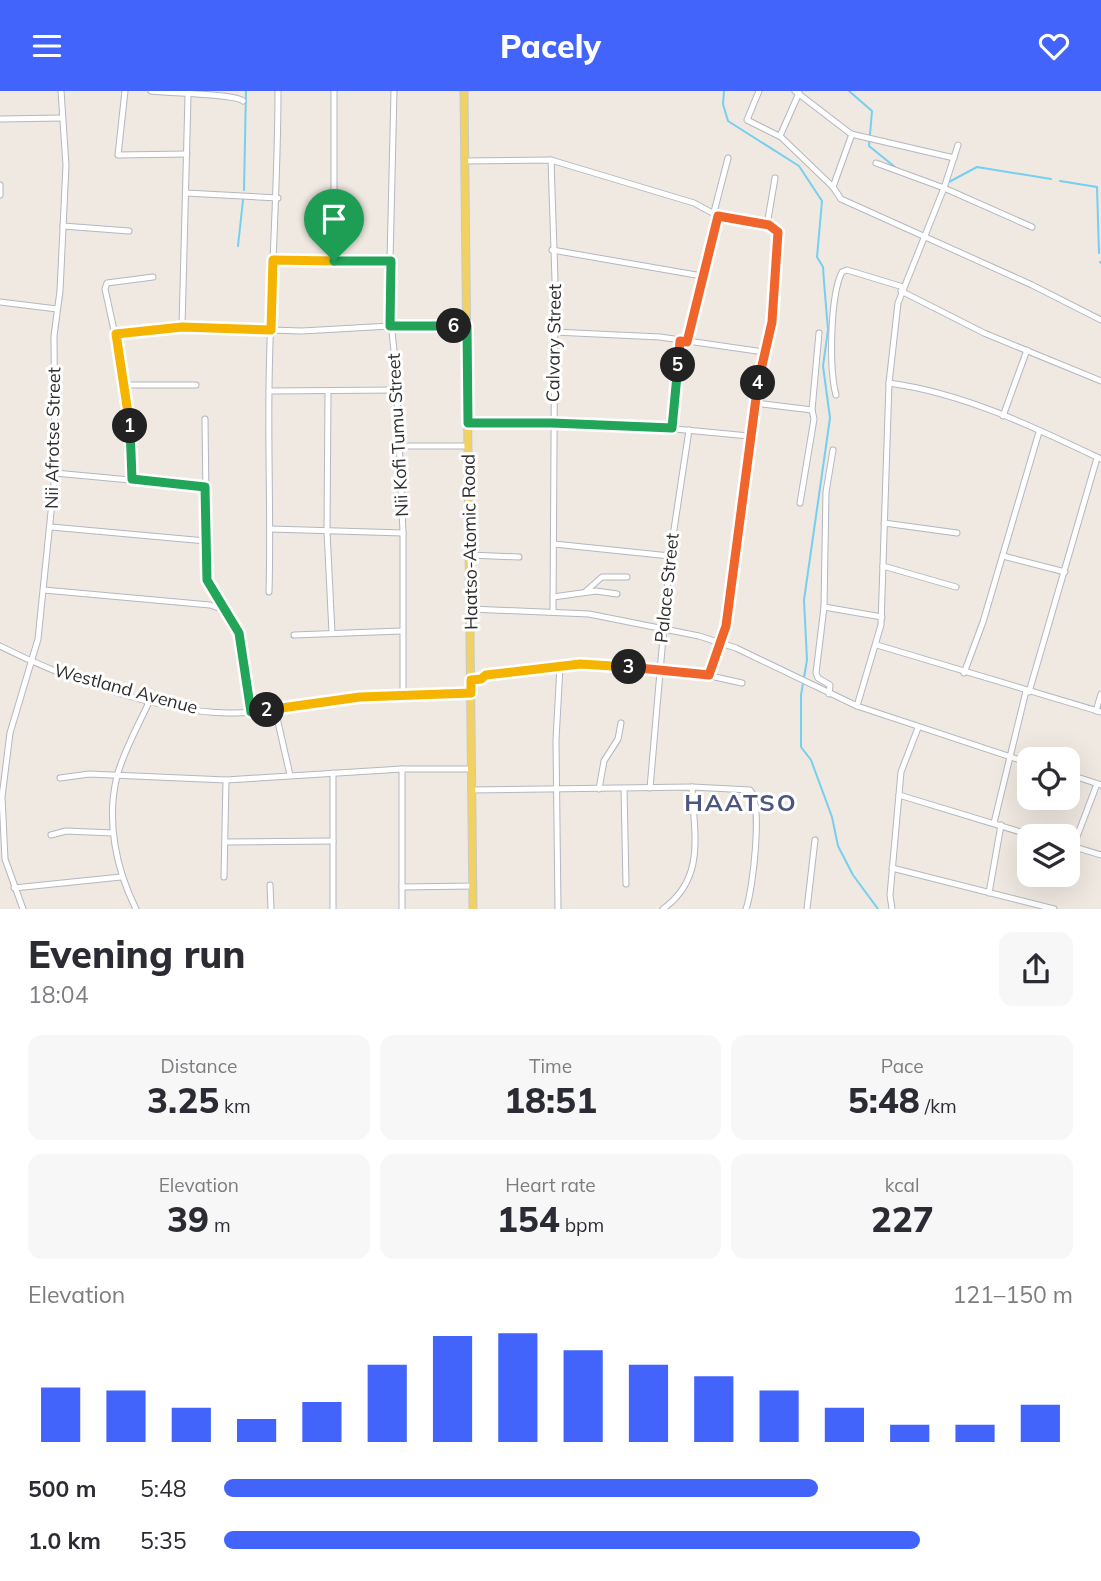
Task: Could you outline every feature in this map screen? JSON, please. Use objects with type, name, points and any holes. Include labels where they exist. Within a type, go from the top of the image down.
[{"type":"main road","name":"Haatso-Atomic Road","points":[[464,91],[473,909]]},
{"type":"street","name":"Nii Afrotse Street","points":[[23,909],[4,855],[4,780],[10,733],[32,662],[51,527],[55,473],[54,336],[66,165],[61,91]]},
{"type":"street","points":[[125,91],[118,155],[187,154]]},
{"type":"street","points":[[151,91],[188,96],[236,95],[243,101]]},
{"type":"street","points":[[269,592],[269,391],[273,260],[278,198],[278,91]]},
{"type":"street","points":[[334,91],[334,261]]},
{"type":"street","name":"Nii Kofi Tumu Street","points":[[394,91],[390,326],[397,390],[403,533],[403,695]]},
{"type":"street","points":[[759,91],[747,120],[780,136],[833,187],[841,199],[853,207],[1032,285],[1101,320]]},
{"type":"street","points":[[780,136],[797,92],[852,134],[954,158]]},
{"type":"street","points":[[182,327],[188,96]]},
{"type":"street","points":[[0,119],[62,118]]},
{"type":"street","points":[[833,187],[852,134]]},
{"type":"street","points":[[857,706],[877,645],[882,617],[889,383],[902,289],[944,188],[958,145]]},
{"type":"street","points":[[687,342],[728,158]]},
{"type":"street","points":[[465,160],[551,160],[716,214],[776,228],[779,236],[772,279],[772,322],[749,436],[722,643],[709,675]]},
{"type":"street","name":"Calvary Street","points":[[551,160],[555,332],[552,423],[553,611]]},
{"type":"street","points":[[876,163],[944,188],[1032,227]]},
{"type":"street","points":[[767,225],[775,178]]},
{"type":"street","points":[[0,185],[0,195]]},
{"type":"street","points":[[186,193],[278,198]]},
{"type":"street","points":[[63,226],[129,230]]},
{"type":"street","points":[[552,250],[702,276]]},
{"type":"street","points":[[273,260],[391,261]]},
{"type":"street","points":[[836,395],[833,384],[837,287],[842,272],[847,270],[902,289],[984,333],[1101,381]]},
{"type":"street","points":[[132,479],[126,385],[106,285],[153,277]]},
{"type":"street","points":[[0,302],[57,309]]},
{"type":"street","points":[[116,334],[182,327],[302,331],[390,326],[467,326]]},
{"type":"street","points":[[555,332],[628,334],[764,352]]},
{"type":"street","points":[[800,503],[814,419],[812,410],[819,333]]},
{"type":"street","points":[[672,428],[680,341]]},
{"type":"street","points":[[1003,416],[1027,351]]},
{"type":"street","points":[[889,383],[937,391],[1003,416],[1099,458],[1027,692],[994,823]]},
{"type":"street","points":[[126,385],[196,385]]},
{"type":"street","points":[[269,391],[328,393],[397,390]]},
{"type":"street","points":[[328,393],[327,531],[332,633]]},
{"type":"street","points":[[755,403],[812,410]]},
{"type":"street","points":[[205,419],[207,580],[227,611],[241,640],[251,712]]},
{"type":"street","points":[[468,423],[672,428],[749,436]]},
{"type":"street","name":"Palace Street","points":[[650,788],[670,556],[689,430]]},
{"type":"street","points":[[964,673],[1040,432]]},
{"type":"street","points":[[399,446],[468,446]]},
{"type":"street","points":[[829,694],[830,685],[818,678],[816,673],[824,607],[826,492],[833,450]]},
{"type":"street","points":[[55,473],[205,487]]},
{"type":"street","points":[[884,523],[957,533]]},
{"type":"street","points":[[51,527],[206,541]]},
{"type":"street","points":[[271,530],[403,533]]},
{"type":"street","points":[[554,544],[670,556]]},
{"type":"street","points":[[470,555],[519,557]]},
{"type":"street","points":[[1003,556],[1065,572]]},
{"type":"street","points":[[883,566],[956,587]]},
{"type":"street","points":[[585,592],[602,576],[627,577]]},
{"type":"street","points":[[44,590],[209,605],[227,611]]},
{"type":"street","points":[[553,597],[568,597],[585,592],[617,594]]},
{"type":"street","points":[[209,605],[215,594]]},
{"type":"street","points":[[824,607],[882,617]]},
{"type":"street","points":[[471,609],[553,611],[613,617],[722,643],[857,706],[1017,758]]},
{"type":"street","points":[[294,635],[401,631]]},
{"type":"street","points":[[877,645],[1099,712],[1101,694]]},
{"type":"street","name":"Westland Avenue","points":[[0,646],[32,662],[150,700],[210,712],[251,712],[340,699],[471,693]]},
{"type":"street","points":[[471,680],[481,679],[486,675],[598,664],[709,675],[742,683]]},
{"type":"street","points":[[558,909],[556,740],[560,666]]},
{"type":"street","points":[[136,909],[121,877],[113,833],[117,776],[150,700]]},
{"type":"street","points":[[275,709],[290,775]]},
{"type":"street","points":[[599,789],[603,762],[618,739],[621,723]]},
{"type":"street","points":[[892,909],[892,868],[901,772],[918,728]]},
{"type":"street","points":[[0,730],[10,733]]},
{"type":"street","points":[[60,778],[89,774],[226,780],[402,769],[471,769]]},
{"type":"street","points":[[402,769],[402,909]]},
{"type":"street","points":[[332,909],[333,773]]},
{"type":"street","points":[[1080,778],[1099,785],[1080,825]]},
{"type":"street","points":[[224,877],[226,780]]},
{"type":"street","points":[[471,790],[692,787],[744,789],[754,795],[752,883],[746,909]]},
{"type":"street","points":[[663,909],[683,893],[693,867],[692,787]]},
{"type":"street","points":[[624,789],[626,884]]},
{"type":"street","points":[[899,795],[1017,830]]},
{"type":"street","points":[[989,893],[1001,825]]},
{"type":"street","points":[[51,835],[60,831],[113,833]]},
{"type":"street","points":[[807,909],[816,840]]},
{"type":"street","points":[[226,842],[333,841]]},
{"type":"street","points":[[1080,849],[1101,855]]},
{"type":"street","points":[[892,868],[1054,909]]},
{"type":"street","points":[[14,888],[76,884],[121,877]]},
{"type":"street","points":[[270,885],[271,909]]},
{"type":"street","points":[[402,887],[473,886]]},
{"type":"waterway","points":[[244,190],[246,91]]},
{"type":"waterway","points":[[724,91],[723,104],[728,121],[799,166],[822,201],[817,257],[823,267],[828,330],[823,366],[830,418],[804,600],[807,660],[801,695],[801,747],[811,760],[832,817],[838,846],[853,875],[878,909]]},
{"type":"waterway","points":[[849,91],[872,111],[869,146],[895,167]]},
{"type":"waterway","points":[[949,182],[977,167],[1051,179]]},
{"type":"waterway","points":[[1060,181],[1097,187],[1099,253]]},
{"type":"waterway","points":[[238,246],[243,200]]},
{"type":"district","name":"HAATSO","points":[[741,803]]},
{"type":"route","points":[[718,216],[776,228],[779,241],[772,279],[772,322],[749,436],[726,626],[709,675],[580,664],[486,675],[481,679],[471,680],[471,693],[360,697],[251,712],[239,633],[207,580],[205,487],[132,479],[126,385],[116,334],[182,327],[271,330],[273,260],[334,261],[391,261],[390,326],[467,326],[468,423],[672,428],[680,341],[687,342],[718,216]]}]
